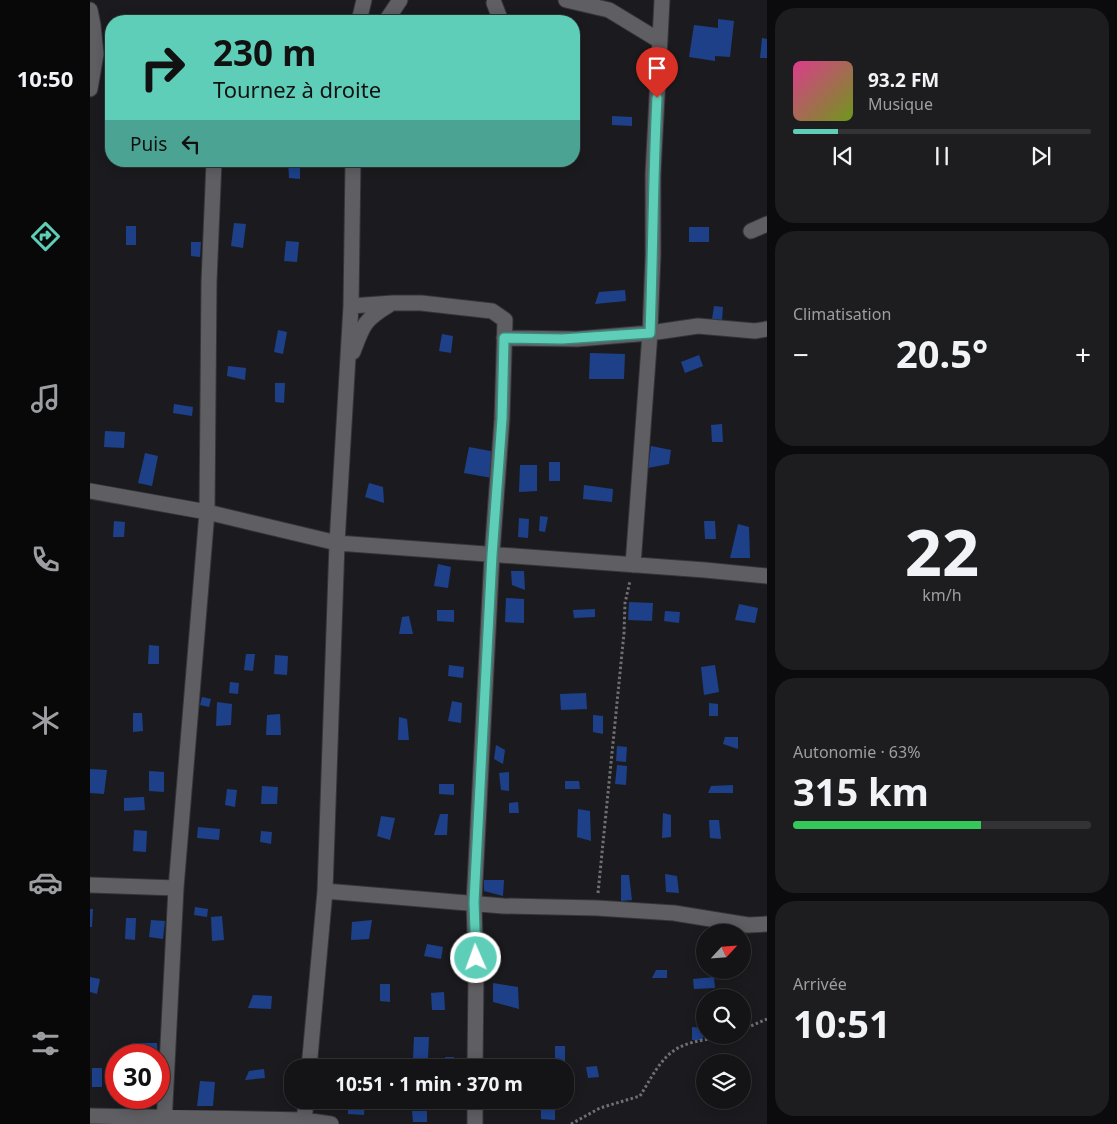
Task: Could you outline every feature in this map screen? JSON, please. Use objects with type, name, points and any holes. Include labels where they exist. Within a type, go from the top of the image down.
[{"type":"street","points":[[360,15],[364,0]]},
{"type":"street","points":[[390,15],[400,0]]},
{"type":"street","points":[[566,0],[609,10],[660,41]]},
{"type":"street","points":[[633,565],[650,333],[653,255],[653,174],[662,0]]},
{"type":"street","points":[[496,1],[500,15]]},
{"type":"street","points":[[90,10],[96,54],[90,89]]},
{"type":"street","points":[[164,1121],[176,888],[207,512],[209,282],[214,167]]},
{"type":"street","points":[[310,1059],[325,891],[337,543],[351,306],[352,167]]},
{"type":"street","points":[[750,231],[767,224]]},
{"type":"street","points":[[348,368],[366,321],[375,313],[393,303]]},
{"type":"street","points":[[351,306],[421,303],[492,311],[505,320],[502,419],[492,555],[474,902],[475,1059]]},
{"type":"street","points":[[504,338],[562,339],[650,333],[698,326],[754,331],[767,329]]},
{"type":"street","points":[[90,490],[207,512],[337,543],[767,576]]},
{"type":"street","points":[[90,885],[176,888]]},
{"type":"street","points":[[325,891],[474,902],[503,906],[674,912],[748,925],[767,924]]},
{"type":"street","points":[[304,1122],[305,1109]]},
{"type":"street","points":[[474,1124],[475,1109]]},
{"type":"street","points":[[90,1116],[164,1121],[332,1124]]},
{"type":"path","points":[[597,908],[624,633],[625,602],[633,565]]},
{"type":"path","points":[[751,1026],[767,1019]]},
{"type":"path","points":[[571,1124],[600,1108],[640,1096],[660,1064],[672,1052],[681,1046],[696,1043]]},
{"type":"building","points":[[718,19],[734,21],[730,57],[715,56],[715,61],[689,57],[694,25],[718,28]]},
{"type":"building","points":[[762,38],[767,39],[767,58],[760,58]]},
{"type":"building","points":[[612,116],[632,117],[632,126],[612,125]]},
{"type":"building","points":[[288,167],[300,167],[300,179],[289,178]]},
{"type":"building","points":[[472,167],[503,167],[503,168]]},
{"type":"building","points":[[234,223],[246,224],[243,248],[231,246]]},
{"type":"building","points":[[126,226],[136,226],[136,245],[126,245]]},
{"type":"building","points":[[689,227],[709,227],[709,242],[689,242]]},
{"type":"building","points":[[286,241],[299,242],[297,262],[284,261]]},
{"type":"building","points":[[191,242],[201,242],[200,257],[191,256]]},
{"type":"building","points":[[625,290],[626,301],[595,304],[599,292]]},
{"type":"building","points":[[714,306],[723,307],[722,320],[712,319]]},
{"type":"building","points":[[278,330],[287,332],[283,354],[274,352]]},
{"type":"building","points":[[442,334],[453,336],[451,353],[439,351]]},
{"type":"building","points":[[590,353],[625,354],[624,379],[589,379]]},
{"type":"building","points":[[699,355],[703,366],[685,373],[681,362]]},
{"type":"building","points":[[228,366],[246,368],[245,380],[227,376]]},
{"type":"building","points":[[275,383],[285,383],[284,403],[275,402]]},
{"type":"building","points":[[174,404],[193,407],[192,416],[173,413]]},
{"type":"building","points":[[722,424],[723,442],[712,442],[711,425]]},
{"type":"building","points":[[105,431],[125,432],[124,448],[104,447]]},
{"type":"building","points":[[651,446],[671,450],[669,464],[648,468]]},
{"type":"building","points":[[469,447],[496,452],[492,478],[464,473]]},
{"type":"building","points":[[145,453],[158,456],[152,486],[138,483]]},
{"type":"building","points":[[549,462],[560,462],[560,481],[549,481]]},
{"type":"building","points":[[520,465],[537,465],[537,491],[519,492]]},
{"type":"building","points":[[369,483],[383,487],[384,503],[365,497]]},
{"type":"building","points":[[584,485],[613,489],[612,502],[583,499]]},
{"type":"building","points":[[540,516],[548,517],[545,532],[539,531]]},
{"type":"building","points":[[519,518],[529,519],[528,538],[518,537]]},
{"type":"building","points":[[114,521],[125,522],[124,537],[113,537]]},
{"type":"building","points":[[704,521],[715,521],[716,539],[705,539]]},
{"type":"building","points":[[738,524],[749,527],[750,558],[730,558]]},
{"type":"building","points":[[438,564],[451,567],[448,588],[434,586]]},
{"type":"building","points":[[511,571],[524,571],[525,590],[512,585]]},
{"type":"building","points":[[506,598],[524,599],[524,623],[505,622]]},
{"type":"building","points":[[629,602],[653,603],[652,621],[628,620]]},
{"type":"building","points":[[739,604],[758,608],[755,623],[735,620]]},
{"type":"building","points":[[595,609],[595,617],[574,618],[573,610]]},
{"type":"building","points":[[437,610],[454,610],[454,622],[437,621]]},
{"type":"building","points":[[665,611],[680,612],[679,623],[664,621]]},
{"type":"building","points":[[409,616],[413,634],[399,634],[402,617]]},
{"type":"building","points":[[149,645],[159,646],[159,664],[148,664]]},
{"type":"building","points":[[246,654],[255,654],[253,671],[244,670]]},
{"type":"building","points":[[275,655],[288,656],[287,675],[274,674]]},
{"type":"building","points":[[449,665],[464,667],[463,678],[448,676]]},
{"type":"building","points":[[715,665],[719,692],[704,695],[701,667]]},
{"type":"building","points":[[230,682],[239,683],[238,694],[229,693]]},
{"type":"building","points":[[586,693],[587,709],[561,710],[560,694]]},
{"type":"building","points":[[202,697],[211,699],[209,707],[200,705]]},
{"type":"building","points":[[452,701],[462,703],[461,723],[448,721]]},
{"type":"building","points":[[217,702],[232,704],[231,725],[216,726]]},
{"type":"building","points":[[709,703],[718,704],[718,716],[709,716]]},
{"type":"building","points":[[133,713],[142,713],[143,731],[133,732]]},
{"type":"building","points":[[280,714],[281,735],[266,735],[267,715]]},
{"type":"building","points":[[593,715],[603,716],[603,734],[593,732]]},
{"type":"building","points":[[399,717],[407,719],[409,740],[398,740]]},
{"type":"building","points":[[725,737],[738,737],[738,749],[723,744]]},
{"type":"building","points":[[496,745],[505,750],[503,764],[494,759]]},
{"type":"building","points":[[617,746],[627,747],[626,762],[616,761]]},
{"type":"building","points":[[617,765],[627,766],[626,785],[615,784]]},
{"type":"building","points":[[90,769],[107,770],[104,794],[90,793]]},
{"type":"building","points":[[149,771],[164,772],[164,792],[149,791]]},
{"type":"building","points":[[509,772],[509,791],[501,790],[499,773]]},
{"type":"building","points":[[565,781],[579,781],[580,789],[565,789]]},
{"type":"building","points":[[439,784],[454,784],[454,795],[439,794]]},
{"type":"building","points":[[733,785],[733,793],[708,793],[711,786]]},
{"type":"building","points":[[262,786],[278,787],[277,804],[261,804]]},
{"type":"building","points":[[227,789],[237,790],[235,807],[225,805]]},
{"type":"building","points":[[144,797],[145,810],[124,811],[124,798]]},
{"type":"building","points":[[518,802],[519,813],[509,813],[509,803]]},
{"type":"building","points":[[578,809],[590,811],[591,841],[577,837]]},
{"type":"building","points":[[663,813],[671,815],[671,837],[662,838]]},
{"type":"building","points":[[440,814],[448,814],[447,835],[434,835]]},
{"type":"building","points":[[381,816],[395,818],[390,840],[377,836]]},
{"type":"building","points":[[709,820],[719,820],[721,839],[710,838]]},
{"type":"building","points":[[198,827],[220,829],[219,840],[197,838]]},
{"type":"building","points":[[134,830],[147,831],[146,852],[133,851]]},
{"type":"building","points":[[261,831],[272,832],[271,844],[260,842]]},
{"type":"building","points":[[665,874],[677,876],[679,893],[666,892]]},
{"type":"building","points":[[621,875],[629,875],[632,900],[621,901]]},
{"type":"building","points":[[484,880],[504,880],[503,896],[484,891]]},
{"type":"building","points":[[195,907],[208,909],[207,917],[194,915]]},
{"type":"building","points":[[90,909],[93,909],[92,927],[90,927]]},
{"type":"building","points":[[222,916],[224,940],[212,941],[211,917]]},
{"type":"building","points":[[126,918],[136,918],[135,940],[125,939]]},
{"type":"building","points":[[151,920],[165,921],[163,939],[149,937]]},
{"type":"building","points":[[372,920],[369,939],[351,940],[352,922]]},
{"type":"building","points":[[427,944],[443,947],[441,959],[424,956]]},
{"type":"building","points":[[656,970],[667,970],[667,978],[652,978]]},
{"type":"building","points":[[90,977],[100,979],[97,994],[90,992]]},
{"type":"building","points":[[693,979],[714,979],[715,988],[694,989]]},
{"type":"building","points":[[493,983],[518,987],[519,1009],[493,1002]]},
{"type":"building","points":[[380,984],[390,984],[390,1002],[380,1001]]},
{"type":"building","points":[[444,992],[445,1010],[432,1010],[431,993]]},
{"type":"building","points":[[253,995],[272,996],[271,1009],[248,1008]]},
{"type":"building","points":[[692,1027],[696,1027],[696,1040],[692,1040]]},
{"type":"building","points":[[414,1037],[429,1037],[428,1058],[413,1058]]},
{"type":"building","points":[[132,1043],[157,1044],[132,1044]]},
{"type":"building","points":[[555,1046],[565,1046],[565,1059],[555,1059]]},
{"type":"building","points":[[445,1057],[454,1057],[454,1059],[445,1059]]},
{"type":"building","points":[[597,1066],[599,1077],[588,1078],[586,1067]]},
{"type":"building","points":[[92,1068],[102,1068],[102,1087],[92,1087]]},
{"type":"building","points":[[264,1069],[265,1078],[245,1080],[249,1071]]},
{"type":"building","points":[[200,1081],[215,1082],[213,1106],[197,1106]]},
{"type":"building","points":[[348,1109],[364,1109],[364,1115],[348,1114]]},
{"type":"building","points":[[541,1109],[555,1109],[555,1120],[541,1119]]},
{"type":"building","points":[[412,1111],[427,1111],[427,1122],[413,1122]]},
{"type":"route","points":[[476,958],[474,902],[492,555],[502,419],[504,338],[577,339],[650,333],[653,255],[653,174],[657,98]]}]
